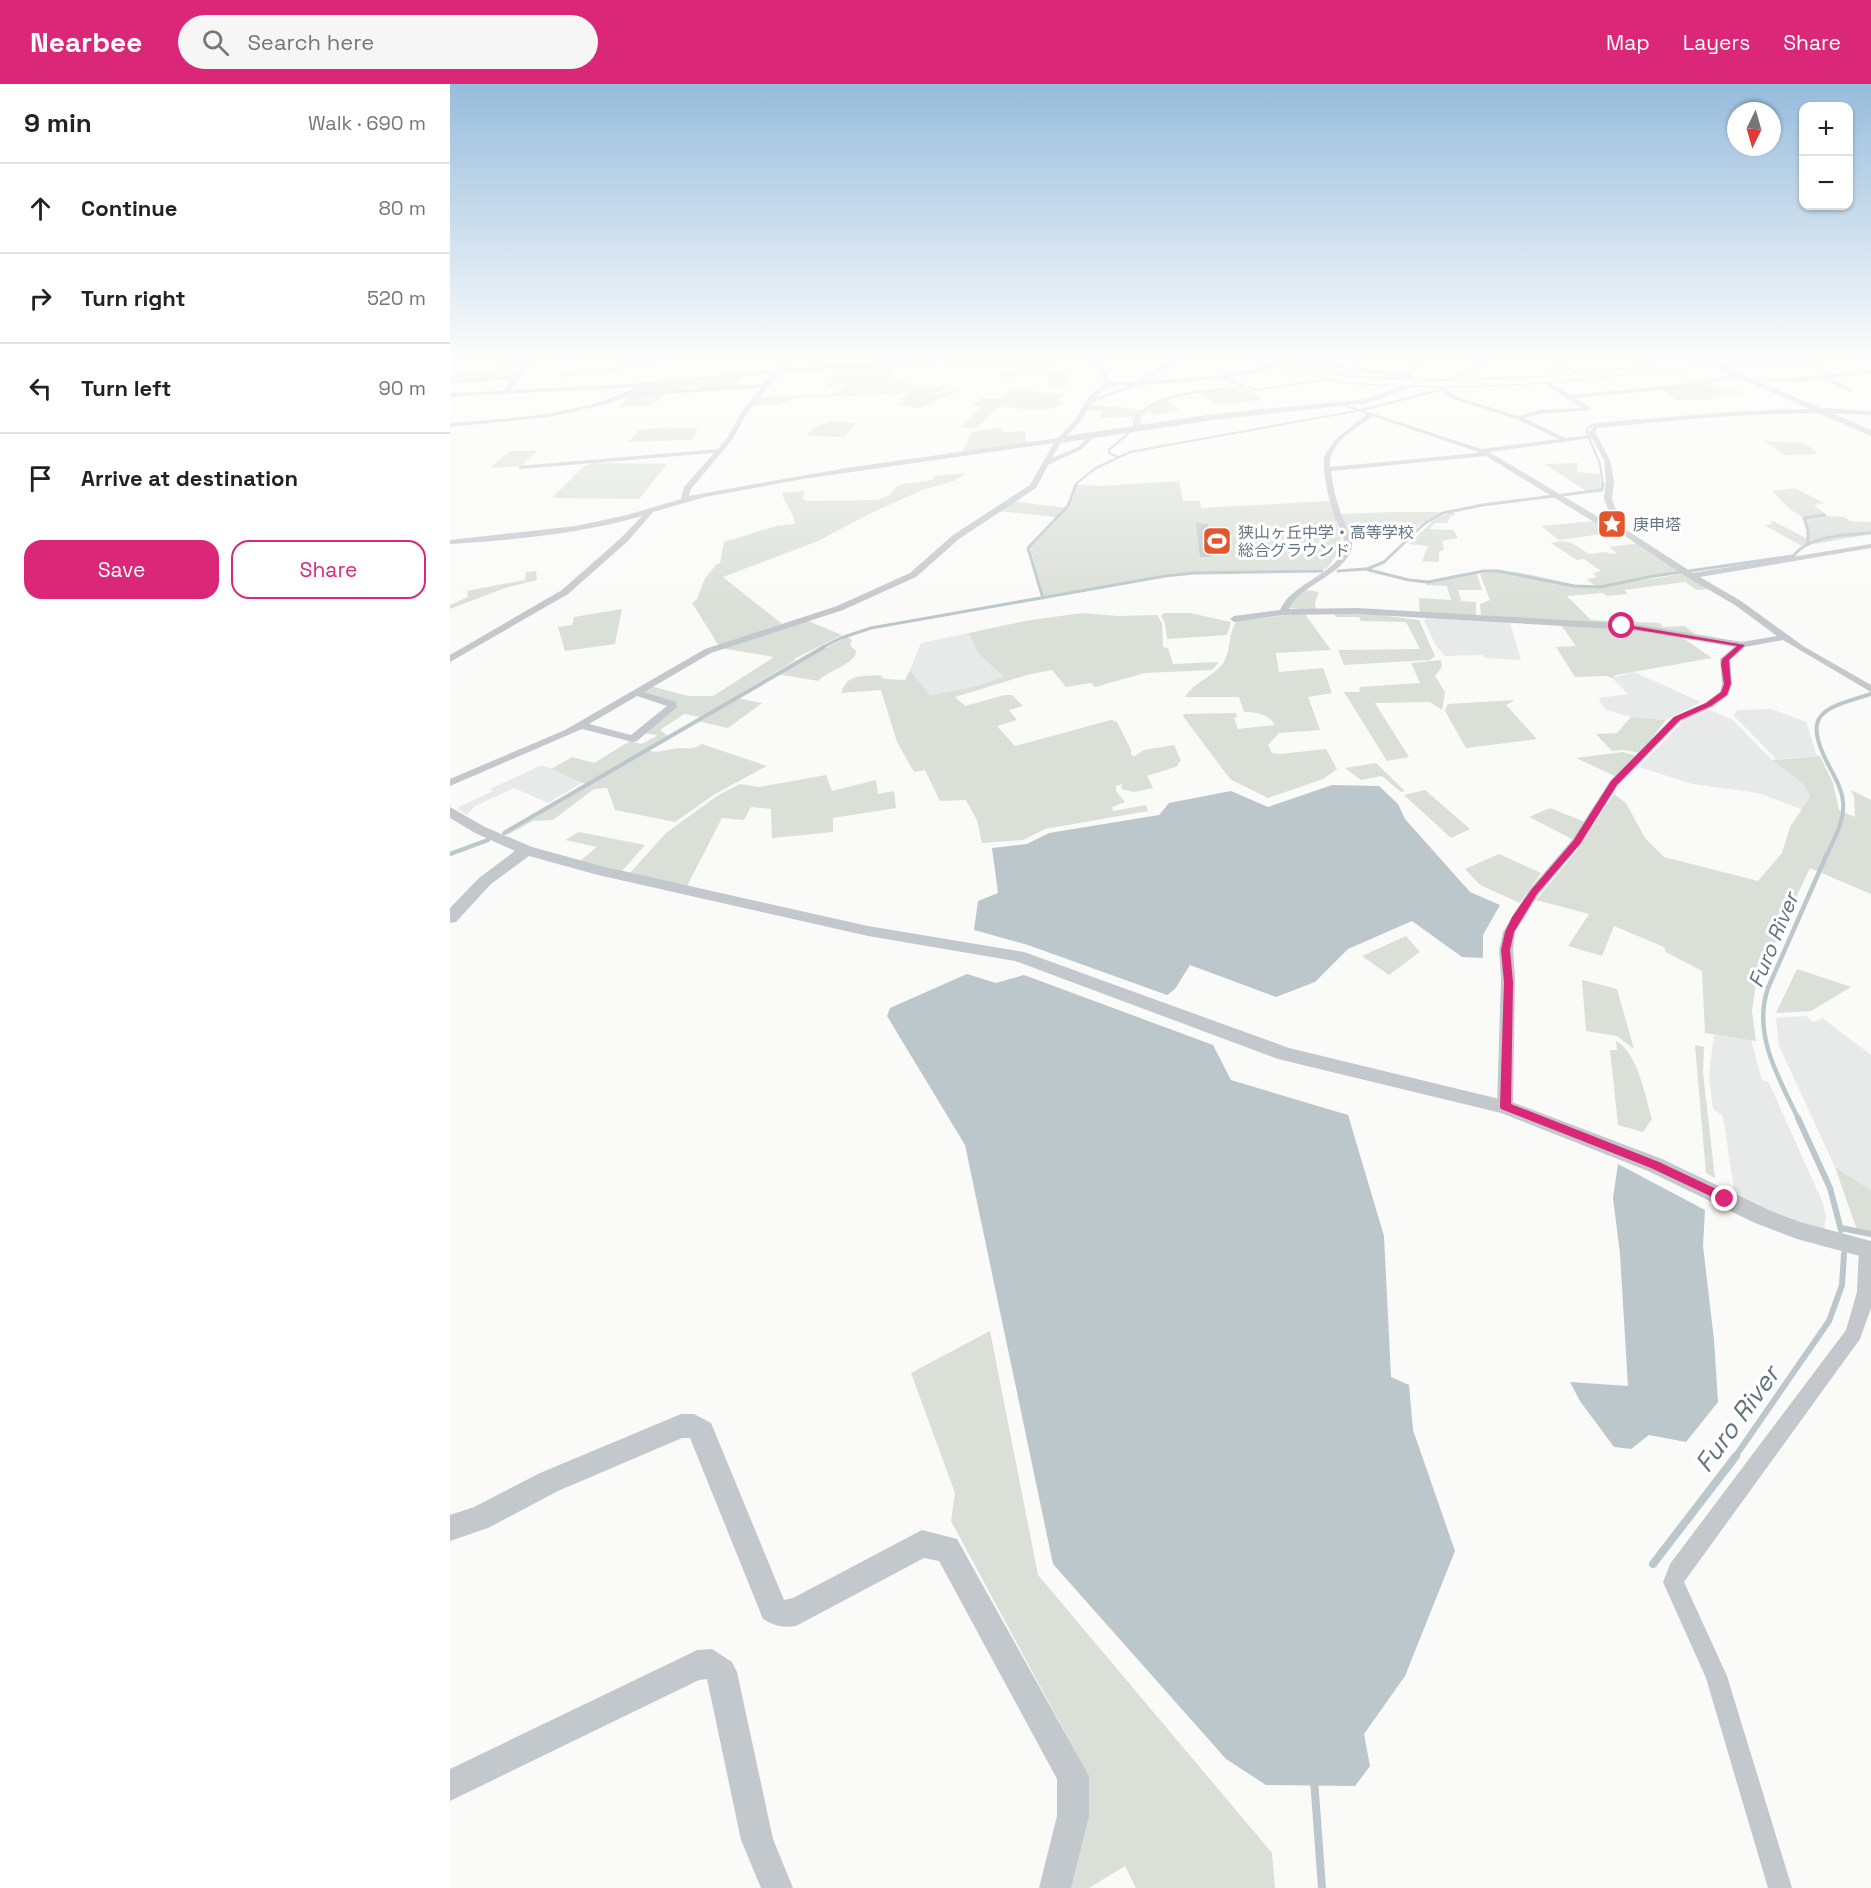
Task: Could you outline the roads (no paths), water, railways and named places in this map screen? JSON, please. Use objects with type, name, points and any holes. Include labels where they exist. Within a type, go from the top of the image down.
[{"type":"street","points":[[684,500],[687,489],[727,442]]},
{"type":"street","points":[[450,542],[569,530],[649,512],[684,500],[817,475],[1044,442]]},
{"type":"street","points":[[450,783],[580,726],[708,651],[840,608],[913,575],[956,537],[1033,486],[1058,442]]},
{"type":"street","points":[[1047,463],[1080,448],[1086,442]]},
{"type":"street","points":[[1283,612],[1284,606],[1293,596],[1334,567],[1347,547],[1326,460],[1330,448],[1337,442]]},
{"type":"street","points":[[1454,442],[1483,452],[1605,525],[1619,528],[1687,573],[1738,603],[1784,637],[1871,689]]},
{"type":"street","points":[[1328,469],[1483,452],[1544,442]]},
{"type":"street","points":[[1597,442],[1607,460],[1610,481],[1608,499],[1619,528]]},
{"type":"street","points":[[521,467],[718,451]]},
{"type":"street","points":[[450,659],[565,592],[625,539],[649,512]]},
{"type":"street","points":[[1687,573],[1871,546]]},
{"type":"street","points":[[1234,619],[1283,612],[1357,611],[1622,626],[1742,645],[1784,637]]},
{"type":"street","points":[[1505,1107],[1508,982],[1506,950],[1513,925],[1534,892],[1577,842],[1614,783],[1677,719],[1709,705],[1725,693],[1727,684],[1725,659],[1742,645]]},
{"type":"street","points":[[580,726],[633,738],[672,707],[672,704],[636,693]]},
{"type":"street","points":[[450,812],[480,830],[526,850],[598,870],[910,940],[1018,956],[1285,1054],[1505,1107],[1655,1165],[1797,1230],[1869,1249],[1863,1311],[1854,1334],[1677,1571],[1673,1582],[1716,1676],[1780,1888]]},
{"type":"street","points":[[450,918],[485,881],[526,850]]},
{"type":"street","points":[[450,1528],[479,1519],[549,1482],[681,1426],[694,1426],[702,1431],[773,1609],[782,1614],[796,1612],[922,1544],[947,1549],[1073,1776],[1073,1816],[1055,1888]]},
{"type":"street","points":[[450,1785],[697,1665],[712,1664],[722,1672],[758,1840],[777,1888]]},
{"type":"waterway","points":[[1118,442],[1109,450],[1109,453],[1118,457]]},
{"type":"waterway","points":[[1077,483],[1096,468],[1130,452],[1184,442]]},
{"type":"waterway","points":[[1591,442],[1600,464],[1603,485]]},
{"type":"waterway","points":[[1043,598],[1028,548],[1068,506],[1076,485]]},
{"type":"waterway","points":[[1367,569],[1384,562],[1425,523],[1443,513],[1483,505],[1602,490],[1603,485]]},
{"type":"waterway","points":[[1808,543],[1808,530],[1804,518],[1824,515]]},
{"type":"waterway","points":[[1338,571],[1365,569],[1409,580],[1428,582],[1484,571],[1498,571],[1574,586],[1600,587],[1654,576],[1793,556],[1809,544],[1829,537],[1871,533]]},
{"type":"waterway","points":[[1043,598],[1193,573],[1322,571]]},
{"type":"waterway","points":[[821,648],[841,638],[871,628],[1043,598]]},
{"type":"waterway","points":[[504,833],[824,647]]},
{"type":"waterway","name":"Furo River","points":[[1827,855],[1841,823],[1843,802],[1838,785],[1821,750],[1817,724],[1828,710],[1871,694]]},
{"type":"waterway","points":[[450,854],[488,840]]},
{"type":"waterway","name":"Furo River","points":[[1798,1119],[1770,1056],[1763,1022],[1764,1005],[1768,988],[1827,854]]},
{"type":"waterway","name":"Furo River","points":[[1798,1119],[1830,1188],[1841,1230]]},
{"type":"waterway","points":[[1841,1228],[1871,1234]]},
{"type":"waterway","name":"Furo River","points":[[1735,1457],[1829,1321],[1842,1285],[1844,1254]]},
{"type":"waterway","name":"Furo River","points":[[1653,1564],[1736,1456]]},
{"type":"waterway","points":[[1314,1779],[1322,1888]]},
{"type":"place","name":"庚申塔","points":[[1612,524]]},
{"type":"place","name":"狭山ヶ丘中学・高等学校 総合グラウンド","points":[[1217,541]]}]
